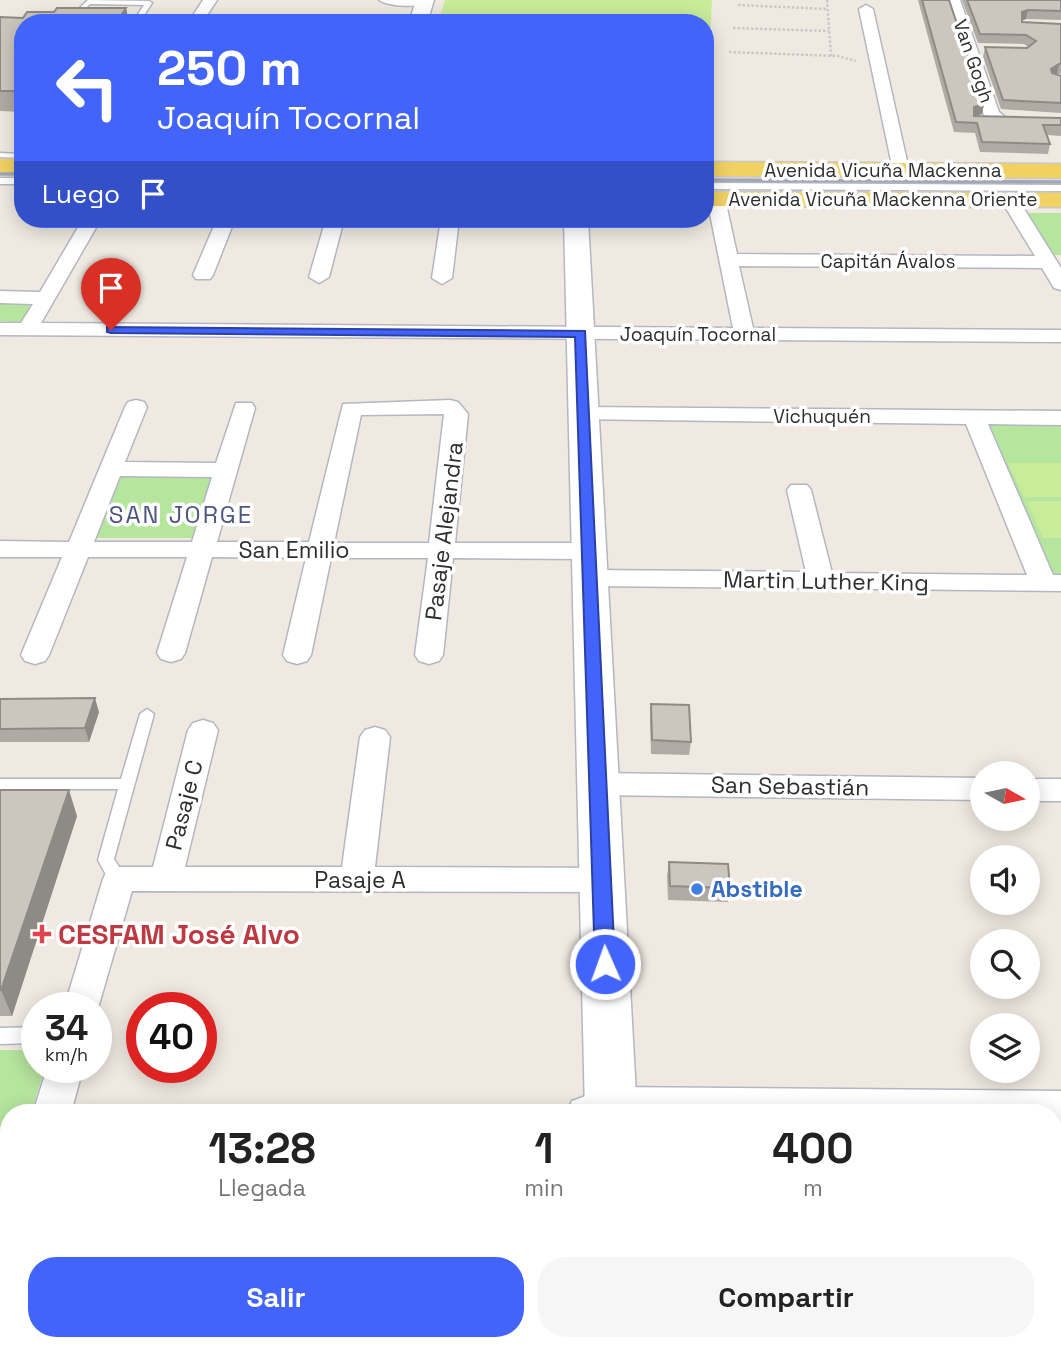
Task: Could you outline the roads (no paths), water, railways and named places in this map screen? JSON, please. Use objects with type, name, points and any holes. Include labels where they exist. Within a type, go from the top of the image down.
[{"type":"main road","name":"Avenida Vicuña Mackenna","points":[[714,169],[1061,171]]},
{"type":"main road","name":"Avenida Vicuña Mackenna Oriente","points":[[714,194],[1061,200]]},
{"type":"street","points":[[386,0],[425,0]]},
{"type":"street","name":"Van Gogh","points":[[953,0],[977,50],[992,115],[1004,119],[980,122]]},
{"type":"street","points":[[866,9],[901,170]]},
{"type":"street","points":[[1010,200],[1053,266],[1061,284]]},
{"type":"street","points":[[714,210],[729,260],[744,334]]},
{"type":"street","points":[[0,348],[13,329],[46,298],[87,228]]},
{"type":"street","points":[[203,275],[222,228]]},
{"type":"street","points":[[319,277],[333,228]]},
{"type":"street","points":[[442,278],[449,228]]},
{"type":"street","points":[[576,228],[602,880],[602,1104]]},
{"type":"street","name":"Capitán Ávalos","points":[[729,260],[1053,266]]},
{"type":"street","points":[[0,297],[46,298]]},
{"type":"street","name":"Joaquín Tocornal","points":[[13,329],[1061,336]]},
{"type":"street","points":[[35,655],[136,407]]},
{"type":"street","points":[[171,653],[244,408]]},
{"type":"street","name":"Pasaje Alejandra","points":[[320,550],[351,409],[454,409],[457,414],[429,655]]},
{"type":"street","name":"Vichuquén","points":[[583,415],[1061,418]]},
{"type":"street","points":[[974,417],[1052,583]]},
{"type":"street","points":[[111,469],[225,470]]},
{"type":"street","points":[[799,490],[821,580]]},
{"type":"street","name":"San Emilio","points":[[0,549],[441,550],[589,565]]},
{"type":"street","points":[[297,654],[320,550]]},
{"type":"street","name":"Martin Luther King","points":[[589,565],[821,580],[1052,583]]},
{"type":"street","name":"Pasaje C","points":[[166,879],[203,730]]},
{"type":"street","points":[[357,880],[375,737]]},
{"type":"street","name":"San Sebastián","points":[[598,783],[970,789]]},
{"type":"street","points":[[1040,790],[1061,790]]},
{"type":"street","points":[[87,992],[119,879]]},
{"type":"street","name":"Pasaje A","points":[[119,879],[602,880]]},
{"type":"street","points":[[55,1104],[61,1083]]},
{"type":"lane","points":[[76,14],[91,1],[149,3],[142,14]]},
{"type":"lane","points":[[714,194],[1061,188]]},
{"type":"lane","points":[[119,879],[106,859],[146,714]]},
{"type":"lane","points":[[0,784],[127,784]]},
{"type":"lane","points":[[0,1036],[21,1035]]},
{"type":"railway","points":[[0,174],[14,174]]},
{"type":"railway","points":[[714,180],[1061,182]]},
{"type":"place","name":"Abstible","points":[[697,889]]},
{"type":"place","name":"CESFAM José Alvo","points":[[42,934]]},
{"type":"district","name":"SAN JORGE","points":[[181,515]]}]
